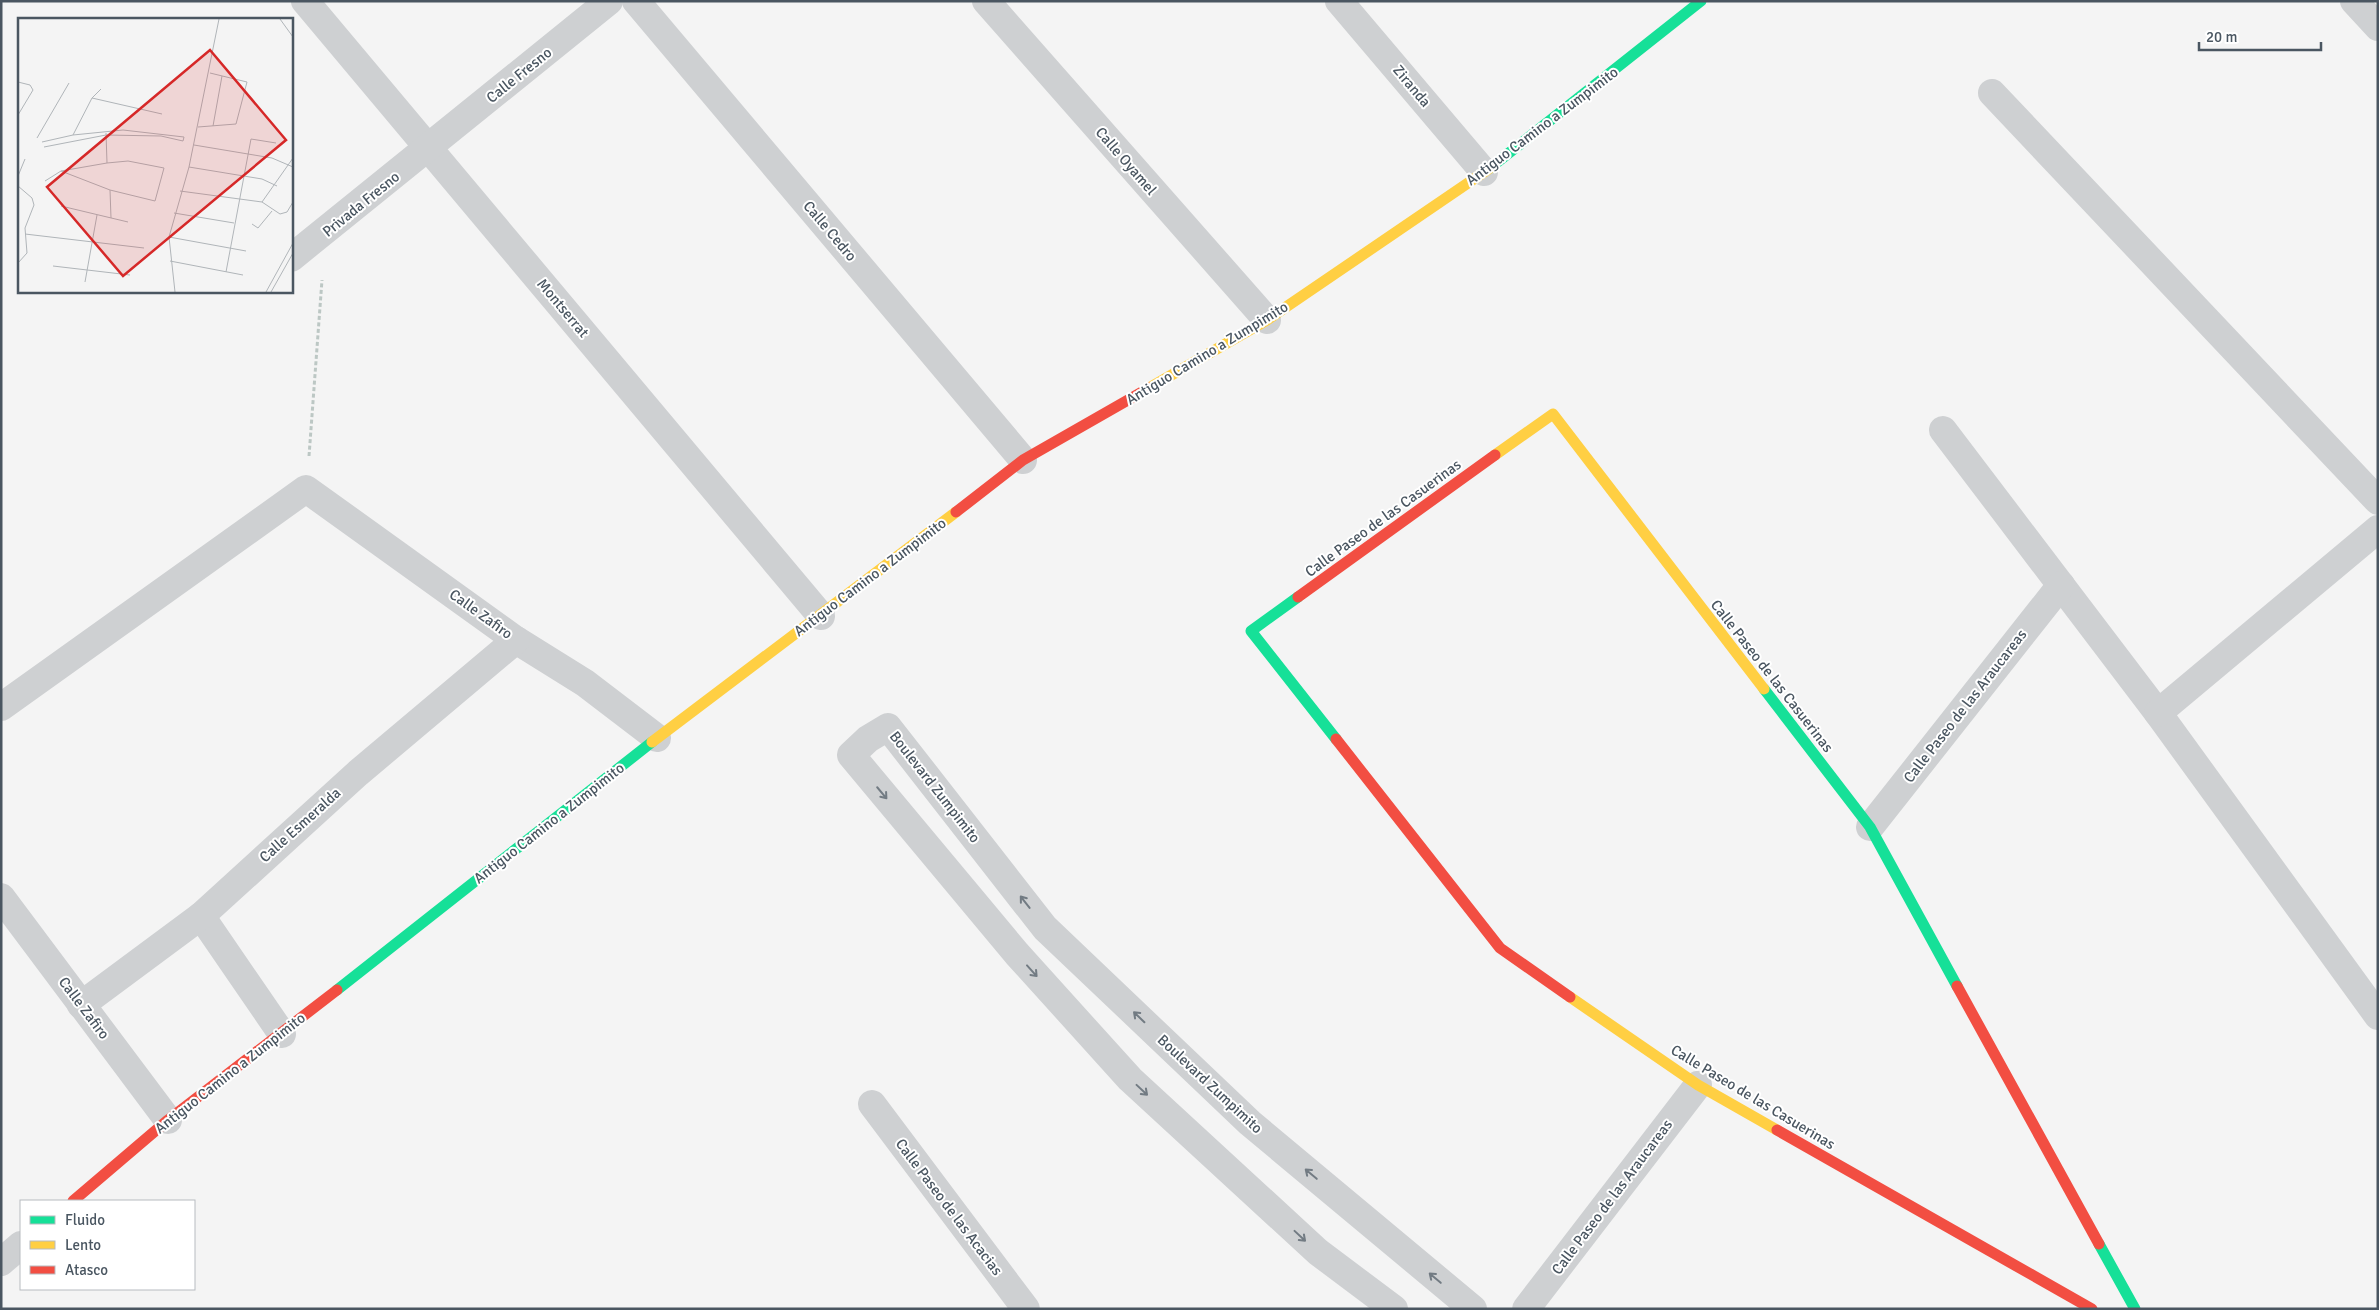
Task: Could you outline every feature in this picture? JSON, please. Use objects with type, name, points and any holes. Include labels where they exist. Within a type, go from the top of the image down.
[{"type":"street","name":"Montserrat","points":[[305,1],[821,616]]},
{"type":"street","name":"Calle Fresno","points":[[429,148],[609,1]]},
{"type":"street","name":"Calle Cedro","points":[[636,1],[1023,460]]},
{"type":"street","name":"Calle Oyamel","points":[[986,1],[1267,320]]},
{"type":"street","name":"Ziranda","points":[[1340,1],[1484,172]]},
{"type":"street","points":[[2354,1],[2378,27]]},
{"type":"street","name":"Antiguo Camino a Zumpimito","points":[[73,1200],[168,1120],[282,1034],[656,738],[821,616],[1023,460],[1267,320],[1484,172],[1698,3]]},
{"type":"street","points":[[1992,93],[2378,501]]},
{"type":"street","name":"Privada Fresno","points":[[292,257],[325,233],[429,148]]},
{"type":"street","name":"Calle Paseo de las Casuerinas","points":[[2092,1309],[1698,1084],[1500,948],[1251,631],[1553,414],[1870,827],[2135,1309]]},
{"type":"street","points":[[1943,430],[2158,714],[2378,1016]]},
{"type":"street","points":[[1,707],[306,489]]},
{"type":"street","name":"Calle Zafiro","points":[[306,489],[516,640],[585,683],[656,738]]},
{"type":"street","points":[[2158,714],[2378,528]]},
{"type":"street","name":"Calle Paseo de las Araucareas","points":[[1870,827],[2061,585]]},
{"type":"street","name":"Calle Esmeralda","points":[[81,1005],[201,916],[358,773],[516,640]]},
{"type":"street","name":"Boulevard Zumpimito","points":[[1394,1309],[1318,1252],[1130,1079],[1017,954],[851,755],[868,739],[888,727],[1046,928],[1250,1123],[1473,1309]]},
{"type":"street","name":"Calle Zafiro","points":[[1,897],[168,1120]]},
{"type":"street","points":[[201,916],[282,1034]]},
{"type":"street","name":"Calle Paseo de las Araucareas","points":[[1526,1309],[1698,1084]]},
{"type":"street","name":"Calle Paseo de las Acacias","points":[[872,1104],[1026,1309]]},
{"type":"street","points":[[1,1262],[20,1246]]},
{"type":"path","points":[[306,489],[325,233]]},
{"type":"traffic: fast","points":[[1490,168],[1701,1]]},
{"type":"traffic: fast","points":[[1298,597],[1251,631],[1336,739]]},
{"type":"traffic: fast","points":[[1764,689],[1870,827],[1957,986]]},
{"type":"traffic: fast","points":[[337,990],[652,742]]},
{"type":"traffic: fast","points":[[2099,1244],[2135,1309]]},
{"type":"traffic: slow","points":[[1149,388],[1267,320],[1490,168]]},
{"type":"traffic: slow","points":[[1495,455],[1553,414],[1764,689]]},
{"type":"traffic: slow","points":[[652,742],[956,512]]},
{"type":"traffic: slow","points":[[1570,997],[1698,1085],[1777,1130]]},
{"type":"traffic: jam","points":[[956,512],[1023,460],[1149,388]]},
{"type":"traffic: jam","points":[[1298,597],[1495,455]]},
{"type":"traffic: jam","points":[[1336,739],[1500,948],[1570,997]]},
{"type":"traffic: jam","points":[[1957,986],[2099,1244]]},
{"type":"traffic: jam","points":[[74,1200],[168,1120],[337,990]]},
{"type":"traffic: jam","points":[[1777,1130],[2092,1309]]}]
